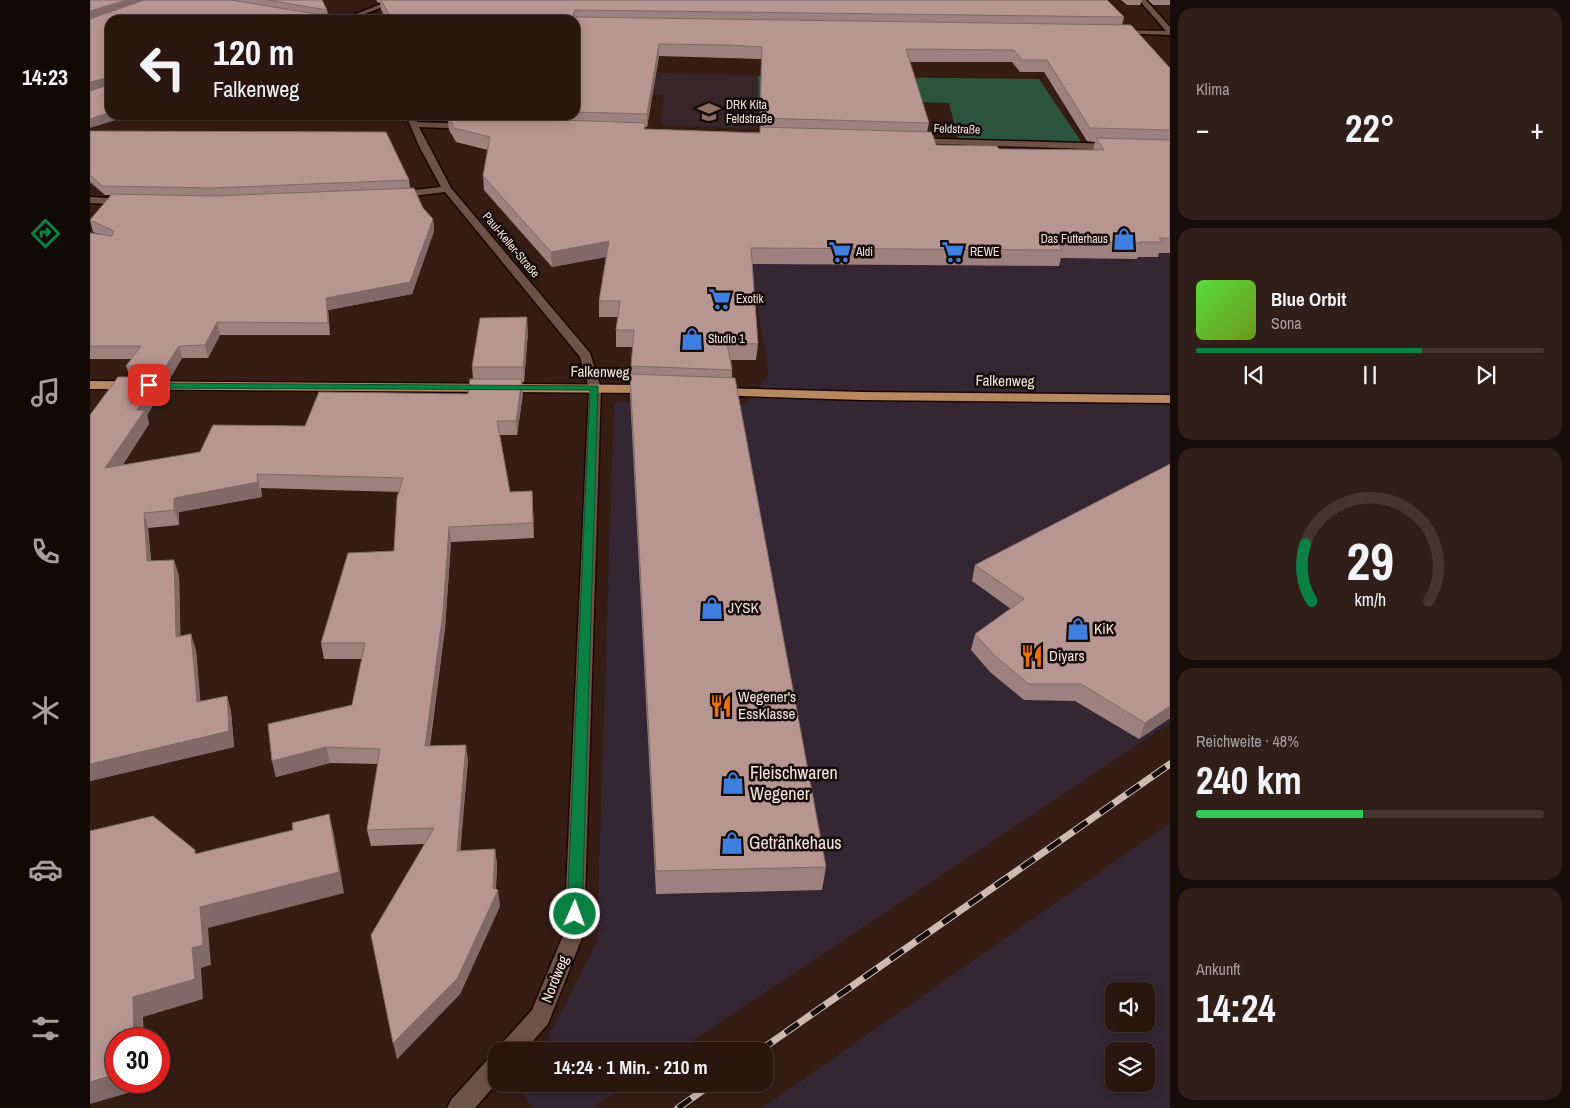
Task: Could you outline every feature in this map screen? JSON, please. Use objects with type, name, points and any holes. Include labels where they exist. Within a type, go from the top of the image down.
[{"type":"main road","name":"Falkenweg","points":[[90,385],[664,390]]},
{"type":"main road","name":"Falkenweg","points":[[704,391],[852,396],[1170,399]]},
{"type":"street","points":[[363,15],[382,10],[397,0]]},
{"type":"street","points":[[1142,0],[1170,32]]},
{"type":"street","points":[[1111,32],[1170,32]]},
{"type":"street","points":[[412,120],[483,126]]},
{"type":"street","name":"Paul-Keller-Straße","points":[[412,120],[423,146],[447,189],[586,356],[595,388]]},
{"type":"street","name":"Feldstraße","points":[[900,140],[1121,147]]},
{"type":"street","points":[[381,195],[419,194],[447,189]]},
{"type":"street","points":[[90,200],[135,202]]},
{"type":"street","name":"Nordweg","points":[[518,1042],[540,1017],[574,933],[595,388]]},
{"type":"street","points":[[459,1108],[488,1076]]},
{"type":"shaded area","name":"DRK Kita Feldstraße","points":[[588,71],[758,76],[757,129],[660,125],[664,95],[584,93]]},
{"type":"shaded area","points":[[745,139],[1054,149],[1070,173],[1170,220],[1170,723],[691,1042],[546,1042],[597,941],[614,402],[746,404],[769,374],[750,266]]},
{"type":"shaded area","points":[[1170,823],[1170,1108],[762,1108]]},
{"type":"shaded area","points":[[523,1092],[616,1092],[592,1108],[532,1108]]},
{"type":"green space","points":[[758,76],[1039,79],[1084,146],[959,142],[949,103],[758,98]]},
{"type":"building","points":[[90,0],[126,0],[90,11]]},
{"type":"building","points":[[144,0],[231,0],[316,14],[329,14],[105,15],[105,78],[90,82],[90,19]]},
{"type":"building","points":[[267,0],[322,0],[327,10]]},
{"type":"building","points":[[381,0],[1107,0],[1124,17],[575,10],[573,15],[389,15]]},
{"type":"building","points":[[580,17],[1131,25],[1170,68],[1170,130],[1090,128],[1047,60],[1022,60],[1014,50],[906,49],[929,123],[760,118],[762,47],[659,44],[647,114],[580,112]]},
{"type":"building","points":[[105,86],[105,114],[90,119],[90,91]]},
{"type":"building","points":[[450,120],[561,120],[645,123],[644,129],[760,133],[760,127],[932,132],[936,145],[997,146],[999,149],[1104,150],[1096,138],[1170,140],[1170,238],[1159,238],[1163,242],[1140,242],[1142,243],[1057,242],[1062,250],[751,248],[758,344],[727,343],[732,370],[631,366],[634,330],[616,330],[620,301],[599,301],[609,241],[551,252],[483,176],[490,137],[454,128]]},
{"type":"building","points":[[90,131],[386,132],[409,180],[214,188],[102,186],[90,175]]},
{"type":"building","points":[[414,188],[423,208],[433,219],[410,282],[326,298],[328,323],[217,322],[205,345],[179,346],[165,367],[126,366],[141,346],[90,346],[90,233],[112,236],[114,231],[90,220],[112,194],[214,196]]},
{"type":"building","points":[[527,317],[523,367],[472,367],[480,318]]},
{"type":"building","points":[[630,374],[735,378],[826,867],[656,871]]},
{"type":"building","points":[[118,377],[158,377],[137,410],[145,410],[105,468],[200,452],[213,425],[305,426],[319,392],[468,394],[470,379],[522,379],[516,421],[497,421],[510,492],[532,491],[533,523],[449,527],[443,612],[425,746],[466,745],[457,851],[495,849],[493,888],[498,890],[457,979],[393,1043],[371,935],[434,828],[367,830],[380,749],[326,747],[272,761],[268,724],[352,705],[365,643],[321,643],[348,553],[394,551],[397,498],[403,478],[257,474],[258,482],[174,498],[174,510],[144,513],[147,561],[174,560],[176,637],[191,634],[197,702],[227,696],[229,731],[90,764],[90,415]]},
{"type":"building","points":[[1170,464],[1170,706],[1145,723],[1081,684],[1029,684],[995,656],[975,634],[1024,599],[975,565]]},
{"type":"building","points":[[329,814],[339,872],[200,907],[203,945],[192,948],[195,979],[133,997],[134,1028],[105,1028],[105,1077],[90,1082],[90,831],[153,816],[195,850],[195,854],[293,830],[292,823]]},
{"type":"railway","points":[[772,1042],[1170,764]]},
{"type":"railway","points":[[678,1108],[701,1092]]},
{"type":"place","name":"DRK Kita Feldstraße","points":[[709,112]]},
{"type":"place","name":"Das Futterhaus","points":[[1124,239]]},
{"type":"place","name":"Aldi","points":[[840,252]]},
{"type":"place","name":"REWE","points":[[953,252]]},
{"type":"place","name":"Exotik","points":[[720,299]]},
{"type":"place","name":"Studio 1","points":[[692,339]]},
{"type":"place","name":"JYSK","points":[[712,608]]},
{"type":"place","name":"KiK","points":[[1078,629]]},
{"type":"place","name":"Diyars","points":[[1032,656]]},
{"type":"place","name":"Wegener's EssKlasse","points":[[721,706]]},
{"type":"place","name":"Fleischwaren Wegener","points":[[733,783]]},
{"type":"place","name":"Getränkehaus","points":[[732,843]]},
{"type":"route","points":[[149,385],[595,388],[592,424],[575,914]]}]
